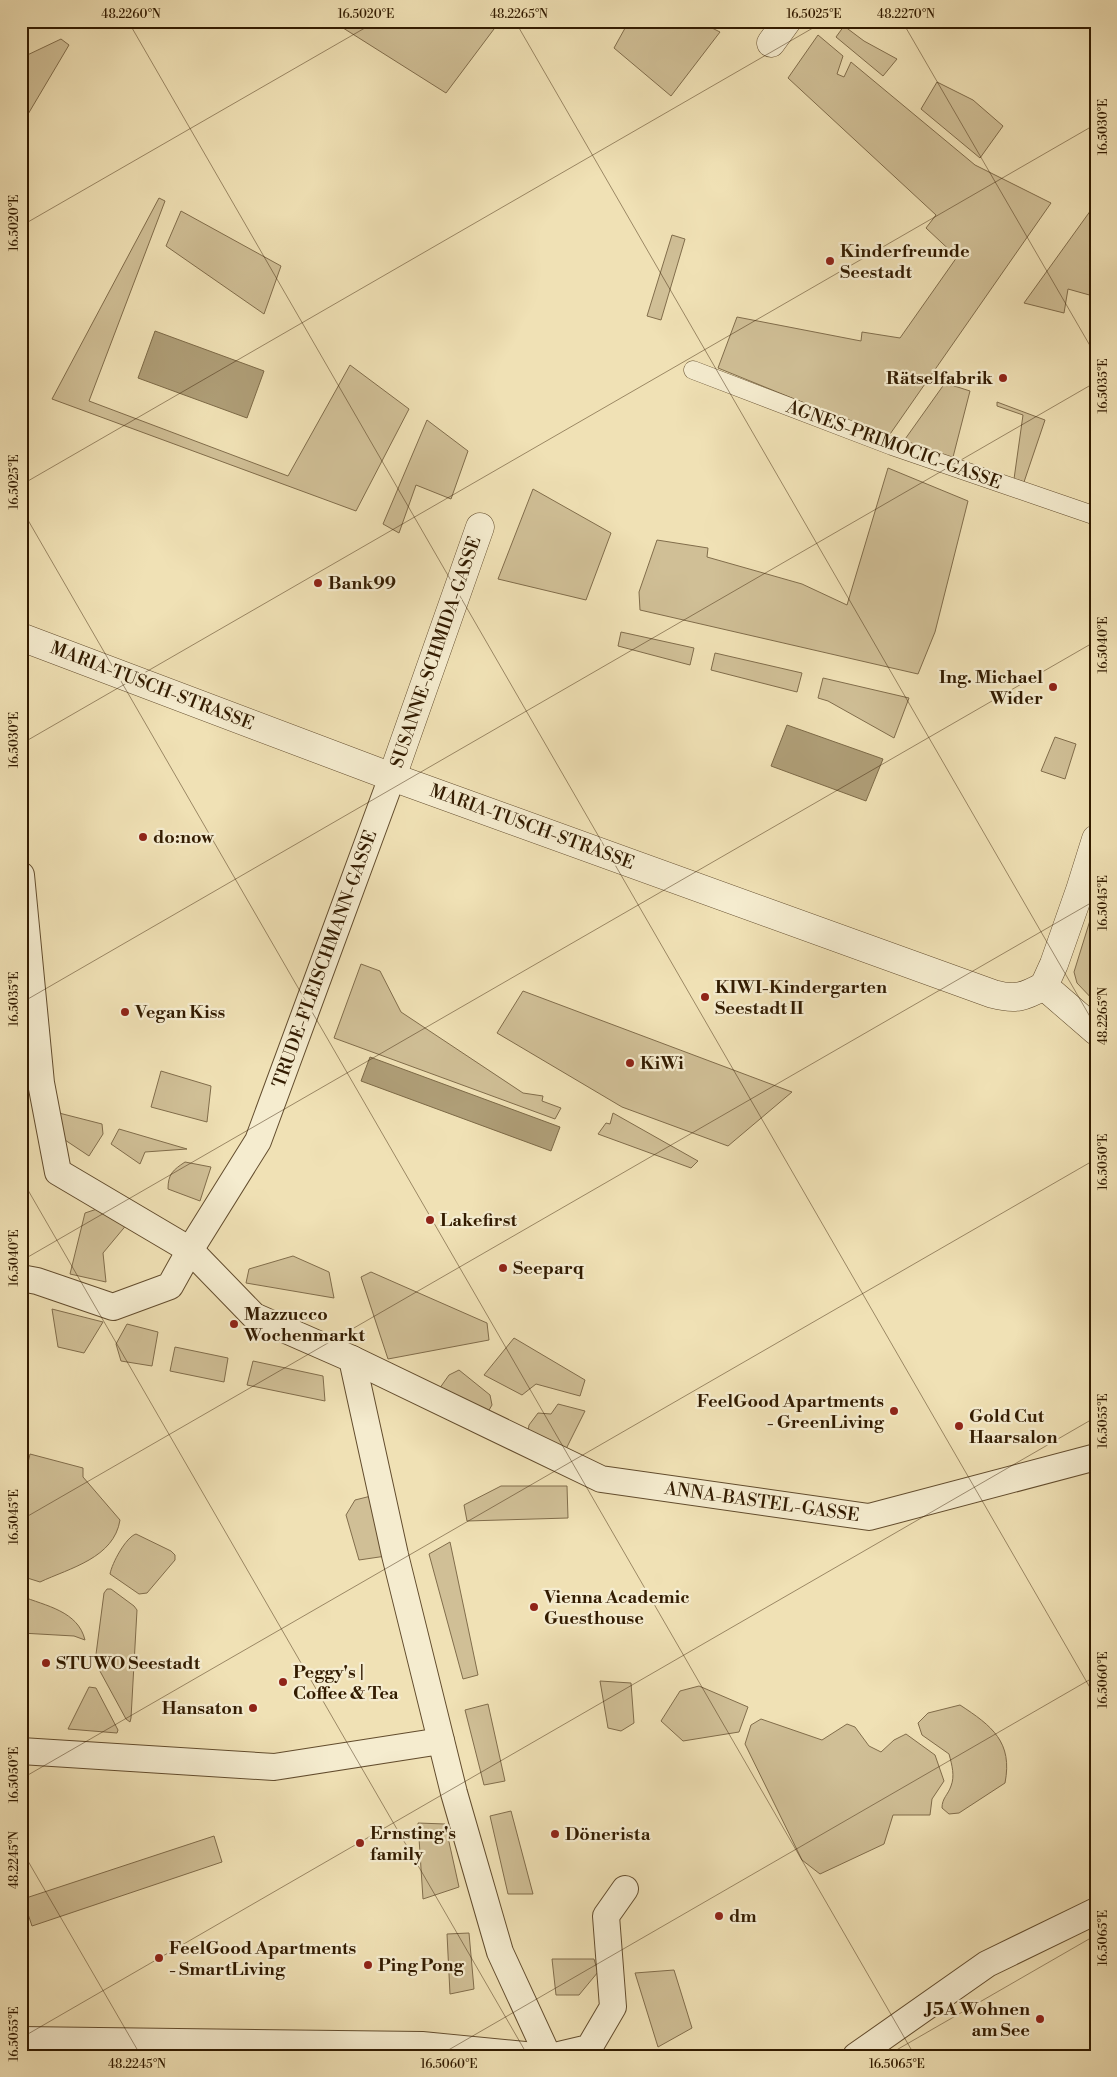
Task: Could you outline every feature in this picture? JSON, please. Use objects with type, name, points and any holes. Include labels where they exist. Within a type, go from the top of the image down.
[{"type":"street","points":[[771,43],[786,21]]},
{"type":"street","name":"SUSANNE-SCHMIDA-GASSE","points":[[392,777],[480,527]]},
{"type":"street","name":"MARIA-TUSCH-STRASSE","points":[[21,637],[392,777],[993,994],[1011,998],[1027,995],[1044,986]]},
{"type":"street","name":"TRUDE-FLEISCHMANN-GASSE","points":[[29,1279],[113,1307],[170,1286],[190,1250],[258,1141],[392,777]]},
{"type":"street","points":[[1096,838],[1080,890],[1054,964],[1044,986],[1096,1030]]},
{"type":"street","name":"ANNA-BASTEL-GASSE","points":[[21,875],[41,1083],[58,1172],[190,1250],[254,1316],[352,1359],[601,1480],[869,1517],[1096,1457]]},
{"type":"street","points":[[352,1359],[394,1555],[454,1793],[500,1952],[548,2056]]},
{"type":"street","points":[[21,1750],[274,1766],[441,1741]]},
{"type":"street","points":[[555,2056],[588,2048],[613,2007],[606,1916],[624,1889]]},
{"type":"street","points":[[856,2056],[987,1964],[1096,1911]]},
{"type":"street","points":[[21,2040],[422,2045],[535,2056]]},
{"type":"lane","name":"AGNES-PRIMOCIC-GASSE","points":[[693,370],[892,446],[1096,516]]},
{"type":"shaded area","points":[[332,21],[500,21],[446,93]]},
{"type":"shaded area","points":[[629,21],[698,21],[720,32],[671,96],[614,48]]},
{"type":"shaded area","points":[[844,26],[864,41],[897,59],[883,76],[836,37]]},
{"type":"shaded area","points":[[818,35],[843,56],[837,74],[844,77],[851,62],[975,165],[1051,203],[888,437],[718,368],[737,317],[861,341],[862,332],[900,338],[957,257],[926,228],[936,215],[788,78]]},
{"type":"shaded area","points":[[61,39],[69,45],[21,126],[21,58]]},
{"type":"shaded area","points":[[937,82],[973,100],[1003,126],[980,158],[921,109]]},
{"type":"shaded area","points":[[159,198],[165,201],[89,401],[288,476],[350,365],[409,409],[356,511],[52,399]]},
{"type":"shaded area","points":[[1096,203],[1096,288],[1093,296],[1068,289],[1064,313],[1024,303]]},
{"type":"shaded area","points":[[181,211],[281,266],[264,314],[166,246]]},
{"type":"shaded area","points":[[672,235],[685,239],[661,320],[647,316]]},
{"type":"shaded area","points":[[155,331],[264,371],[247,418],[138,378]]},
{"type":"shaded area","points":[[945,383],[970,391],[952,461],[903,442]]},
{"type":"shaded area","points":[[997,402],[1045,420],[1024,482],[1014,479],[1023,415],[997,406]]},
{"type":"shaded area","points":[[427,420],[468,451],[451,499],[416,485],[399,533],[383,524]]},
{"type":"shaded area","points":[[888,468],[968,501],[935,632],[918,674],[640,610],[639,592],[657,540],[708,548],[707,557],[802,584],[847,605]]},
{"type":"shaded area","points":[[533,489],[611,533],[586,600],[498,579]]},
{"type":"shaded area","points":[[621,632],[694,648],[690,665],[618,646]]},
{"type":"shaded area","points":[[715,653],[802,673],[797,692],[711,670]]},
{"type":"shaded area","points":[[823,678],[909,698],[894,738],[828,701],[818,698]]},
{"type":"shaded area","points":[[787,725],[883,759],[866,801],[771,766]]},
{"type":"shaded area","points":[[1055,737],[1076,744],[1065,779],[1041,771]]},
{"type":"shaded area","points":[[1096,901],[1096,1003],[1077,983],[1074,972]]},
{"type":"shaded area","points":[[361,964],[380,971],[401,1012],[523,1093],[543,1096],[542,1101],[561,1108],[555,1119],[334,1038]]},
{"type":"shaded area","name":"KiWi","points":[[523,991],[792,1092],[728,1146],[622,1107],[497,1033]]},
{"type":"shaded area","points":[[370,1057],[560,1127],[551,1151],[361,1081]]},
{"type":"shaded area","points":[[161,1071],[211,1086],[207,1122],[151,1107]]},
{"type":"shaded area","points":[[59,1113],[102,1124],[103,1134],[89,1156],[59,1136]]},
{"type":"shaded area","points":[[613,1113],[698,1161],[691,1168],[598,1134],[606,1123],[610,1124]]},
{"type":"shaded area","points":[[119,1129],[187,1149],[145,1152],[140,1164],[111,1144]]},
{"type":"shaded area","points":[[185,1162],[211,1167],[200,1201],[168,1189],[172,1173]]},
{"type":"shaded area","points":[[103,1207],[128,1223],[103,1253],[106,1282],[70,1274],[85,1213]]},
{"type":"shaded area","points":[[293,1256],[329,1272],[334,1298],[246,1283],[249,1269]]},
{"type":"shaded area","points":[[371,1272],[487,1323],[489,1340],[388,1359],[361,1277]]},
{"type":"shaded area","points":[[52,1309],[103,1322],[84,1353],[58,1347]]},
{"type":"shaded area","points":[[127,1324],[158,1332],[152,1366],[121,1361],[116,1344]]},
{"type":"shaded area","points":[[514,1338],[585,1380],[580,1396],[536,1384],[522,1395],[484,1375]]},
{"type":"shaded area","points":[[175,1347],[228,1358],[224,1382],[170,1371]]},
{"type":"shaded area","points":[[253,1361],[323,1376],[325,1401],[247,1385]]},
{"type":"shaded area","points":[[459,1370],[490,1395],[492,1405],[482,1422],[437,1392],[449,1375]]},
{"type":"shaded area","points":[[558,1404],[585,1411],[566,1449],[526,1444],[529,1425],[538,1413],[551,1414]]},
{"type":"shaded area","points":[[30,1454],[83,1468],[83,1477],[120,1520],[116,1533],[100,1553],[77,1566],[40,1582],[21,1576],[21,1493]]},
{"type":"shaded area","points":[[501,1486],[567,1486],[568,1518],[467,1521],[464,1505]]},
{"type":"shaded area","points":[[375,1495],[386,1556],[359,1560],[346,1515],[355,1500]]},
{"type":"shaded area","points":[[136,1534],[171,1551],[175,1555],[175,1560],[147,1593],[139,1594],[110,1574],[120,1551],[128,1540]]},
{"type":"shaded area","points":[[450,1542],[478,1675],[463,1679],[429,1554]]},
{"type":"shaded area","points":[[107,1589],[111,1589],[137,1610],[130,1722],[126,1719],[95,1662],[104,1593]]},
{"type":"shaded area","points":[[21,1596],[68,1616],[76,1622],[85,1640],[74,1636],[21,1633]]},
{"type":"shaded area","points":[[600,1681],[631,1683],[634,1723],[621,1731],[608,1728]]},
{"type":"shaded area","points":[[699,1686],[748,1707],[739,1732],[683,1741],[661,1721],[680,1691]]},
{"type":"shaded area","points":[[89,1687],[96,1688],[118,1730],[117,1733],[68,1729]]},
{"type":"shaded area","points":[[488,1704],[505,1781],[484,1785],[465,1710]]},
{"type":"shaded area","points":[[960,1705],[982,1720],[998,1736],[1006,1756],[1007,1769],[1005,1783],[959,1813],[949,1814],[942,1808],[953,1778],[949,1754],[922,1735],[918,1723],[928,1713]]},
{"type":"shaded area","points":[[761,1719],[822,1740],[847,1724],[855,1727],[869,1746],[881,1752],[894,1740],[906,1734],[935,1755],[944,1781],[932,1799],[930,1815],[893,1815],[884,1844],[820,1874],[802,1860],[745,1744],[751,1725]]},
{"type":"shaded area","points":[[511,1811],[533,1894],[508,1894],[490,1816]]},
{"type":"shaded area","points":[[418,1823],[445,1824],[459,1887],[423,1899]]},
{"type":"shaded area","points":[[214,1836],[222,1862],[32,1926],[23,1899]]},
{"type":"shaded area","points":[[469,1933],[474,1989],[450,1994],[447,1934]]},
{"type":"shaded area","points":[[552,1959],[594,1959],[598,1972],[579,1995],[556,1995]]},
{"type":"shaded area","points":[[674,1970],[692,2028],[658,2047],[635,1973]]},
{"type":"place","name":"Kinderfreunde Seestadt","points":[[830,261]]},
{"type":"place","name":"Rätselfabrik","points":[[1003,378]]},
{"type":"place","name":"Bank99","points":[[318,583]]},
{"type":"place","name":"Ing. Michael Wider","points":[[1053,687]]},
{"type":"place","name":"do:now","points":[[143,837]]},
{"type":"place","name":"KIWI-Kindergarten Seestadt II","points":[[705,997]]},
{"type":"place","name":"Vegan Kiss","points":[[125,1012]]},
{"type":"place","name":"KiWi","points":[[630,1063]]},
{"type":"place","name":"Lakefirst","points":[[430,1220]]},
{"type":"place","name":"Seeparq","points":[[503,1268]]},
{"type":"place","name":"Mazzucco Wochenmarkt","points":[[234,1324]]},
{"type":"place","name":"FeelGood Apartments - GreenLiving","points":[[894,1411]]},
{"type":"place","name":"Gold Cut Haarsalon","points":[[959,1426]]},
{"type":"place","name":"Vienna Academic Guesthouse","points":[[534,1607]]},
{"type":"place","name":"STUWO Seestadt","points":[[46,1663]]},
{"type":"place","name":"Peggy's | Coffee & Tea","points":[[283,1682]]},
{"type":"place","name":"Hansaton","points":[[253,1708]]},
{"type":"place","name":"Dönerista","points":[[555,1834]]},
{"type":"place","name":"Ernsting's family","points":[[360,1843]]},
{"type":"place","name":"dm","points":[[719,1916]]},
{"type":"place","name":"FeelGood Apartments - SmartLiving","points":[[159,1958]]},
{"type":"place","name":"Ping Pong","points":[[368,1965]]},
{"type":"place","name":"J5A Wohnen am See","points":[[1040,2019]]}]
